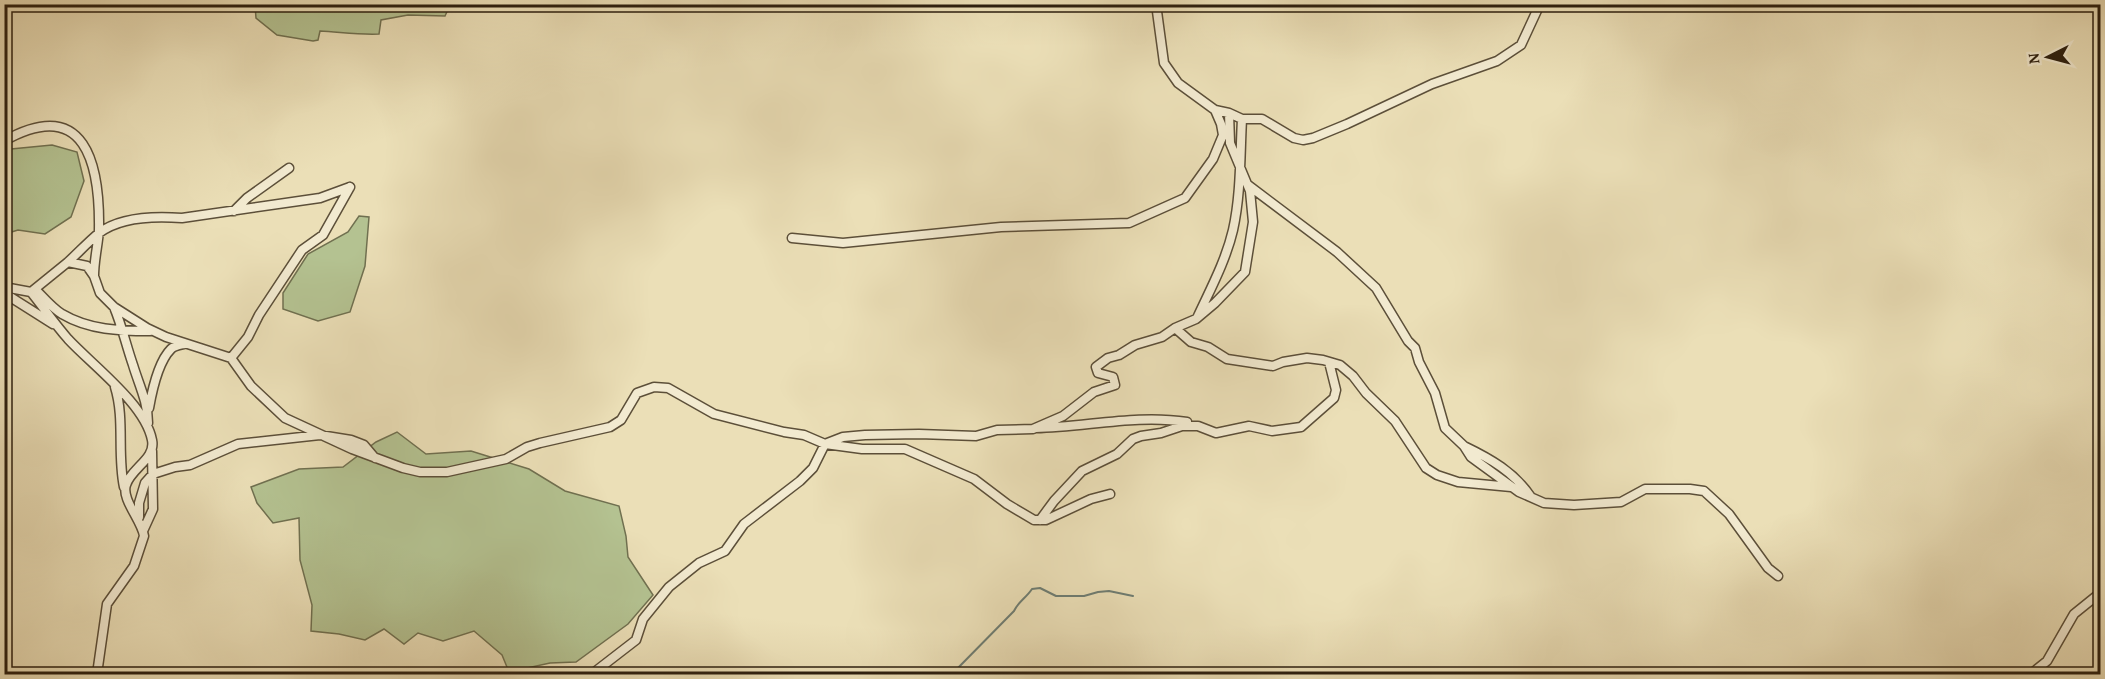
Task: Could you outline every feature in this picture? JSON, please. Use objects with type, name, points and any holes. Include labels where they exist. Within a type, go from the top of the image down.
[{"type":"street","points":[[1156,4],[1164,63],[1178,83],[1215,110],[1242,119],[1262,119],[1294,138],[1303,140],[1347,124],[1432,84],[1497,61],[1521,45],[1540,4]]},
{"type":"street","points":[[792,238],[843,243],[1001,227],[1129,223],[1185,198],[1213,159],[1222,135],[1221,124],[1215,110]]},
{"type":"street","points":[[1033,429],[1063,416],[1094,392],[1115,385],[1113,377],[1098,373],[1096,367],[1099,363],[1135,345],[1162,337],[1175,328],[1196,319],[1245,272],[1253,222],[1250,191],[1230,143],[1229,113]]},
{"type":"street","points":[[1196,319],[1220,269],[1233,230],[1238,196],[1242,119]]},
{"type":"street","points":[[4,141],[36,128],[48,126],[61,127],[74,134],[85,147],[93,165],[99,208],[99,233],[94,276]]},
{"type":"street","points":[[234,211],[247,198],[288,168]]},
{"type":"street","points":[[1248,185],[1336,252],[1376,288],[1408,341],[1415,348],[1419,362],[1436,393],[1445,428],[1464,446],[1471,457],[1511,487],[1544,502],[1574,505],[1621,502],[1645,489],[1704,491],[1729,514],[1768,568],[1778,576]]},
{"type":"street","points":[[33,290],[72,263],[99,233],[117,224],[147,218],[182,218],[320,198],[350,187],[323,235],[302,250],[259,315],[248,338],[231,358]]},
{"type":"street","points":[[72,263],[87,266],[100,292],[114,306],[154,331],[184,344],[231,358],[251,386],[285,418],[375,459],[420,472],[447,472],[506,459],[527,447],[540,443],[610,428],[621,420],[637,393],[654,387],[668,388],[714,414],[804,435],[825,444],[862,449],[890,447],[905,449],[975,479],[1034,520],[1046,520],[1091,499],[1110,494]]},
{"type":"street","points":[[4,287],[33,290],[61,314],[98,328],[154,331]]},
{"type":"street","points":[[33,290],[61,329],[113,382],[148,424]]},
{"type":"street","points":[[4,293],[61,329]]},
{"type":"street","points":[[114,306],[124,330],[132,364],[148,412]]},
{"type":"street","points":[[1175,328],[1191,342],[1208,347],[1227,359],[1273,366],[1308,358],[1340,365],[1395,421],[1426,468],[1437,475],[1458,482],[1511,487]]},
{"type":"street","points":[[143,531],[153,509],[153,442],[148,424],[148,412],[154,384],[172,348],[184,344]]},
{"type":"street","points":[[592,675],[636,640],[644,618],[669,587],[699,563],[725,551],[744,524],[800,481],[813,468],[825,444],[843,437],[865,435],[976,436],[997,430],[1144,420],[1190,423],[1216,433],[1249,426],[1272,431],[1301,427],[1334,398],[1336,390],[1329,362]]},
{"type":"street","points":[[97,675],[107,604],[134,566],[144,536],[124,488],[121,472],[119,404],[113,382]]},
{"type":"street","points":[[1040,520],[1077,476],[1093,464],[1117,454],[1133,439],[1182,426],[1198,426]]},
{"type":"street","points":[[139,521],[139,503],[145,483],[153,474],[190,465],[238,444],[320,435]]},
{"type":"street","points":[[1464,446],[1498,464],[1515,477],[1531,497]]},
{"type":"street","points":[[124,488],[129,478],[152,451]]},
{"type":"street","points":[[2031,675],[2047,661],[2074,614],[2100,593]]},
{"type":"green space","points":[[255,4],[450,5],[445,16],[408,15],[381,20],[379,34],[320,31],[318,40],[313,41],[277,35],[256,18]]},
{"type":"green space","points":[[52,145],[77,152],[84,181],[71,217],[45,234],[18,230],[5,234],[5,155],[11,149]]},
{"type":"green space","points":[[359,216],[369,217],[365,266],[350,312],[318,321],[283,309],[283,293],[308,254],[348,232]]},
{"type":"green space","points":[[397,432],[426,454],[471,451],[529,469],[565,491],[619,506],[628,557],[653,595],[628,624],[576,662],[550,663],[509,672],[502,655],[474,631],[443,641],[418,633],[404,644],[384,629],[365,640],[311,631],[312,605],[300,560],[299,518],[273,523],[257,503],[251,487],[299,469],[343,467],[376,442]]},
{"type":"waterway","points":[[952,674],[1014,611],[1032,589],[1040,588],[1056,596],[1084,596],[1109,591],[1133,596]]}]
